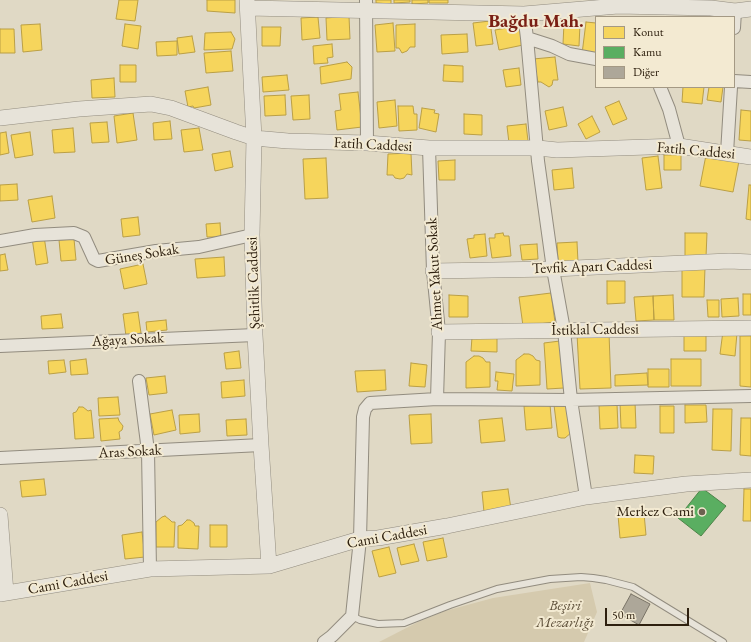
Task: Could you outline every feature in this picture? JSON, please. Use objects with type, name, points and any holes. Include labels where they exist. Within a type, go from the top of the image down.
[{"type":"street","points":[[248,4],[366,5],[524,14],[618,6],[710,4],[735,11],[751,9]]},
{"type":"street","name":"Şehitlik Caddesi","points":[[248,4],[254,138],[252,235],[255,335],[269,566]]},
{"type":"street","points":[[366,5],[367,143]]},
{"type":"street","points":[[735,11],[735,16]]},
{"type":"street","points":[[524,14],[538,148],[538,161],[553,269],[564,330],[571,400],[586,497]]},
{"type":"street","points":[[527,38],[552,46],[569,54],[595,59]]},
{"type":"street","points":[[735,81],[751,82]]},
{"type":"street","points":[[660,88],[669,109],[679,146]]},
{"type":"street","points":[[727,153],[731,88]]},
{"type":"street","name":"Fatih Caddesi","points":[[0,118],[79,109],[151,104],[171,108],[254,138],[288,141],[367,143],[429,148],[538,148],[557,150],[679,146],[751,157]]},
{"type":"street","name":"Ahmet Yakut Sokak","points":[[429,148],[433,271],[439,332],[437,399]]},
{"type":"street","name":"Güneş Sokak","points":[[0,241],[35,235],[74,232],[84,237],[94,259],[98,261],[156,251],[199,247],[252,235]]},
{"type":"street","name":"Tevfik Aparı Caddesi","points":[[433,271],[553,269],[729,261],[751,262]]},
{"type":"street","name":"İstiklal Caddesi","points":[[439,332],[751,328]]},
{"type":"street","name":"Ağaya Sokak","points":[[0,346],[255,335]]},
{"type":"street","points":[[139,381],[148,451],[150,569]]},
{"type":"street","points":[[324,642],[352,616],[360,539],[363,417],[365,408],[370,403],[437,399],[571,400],[751,396]]},
{"type":"street","name":"Aras Sokak","points":[[0,458],[261,445]]},
{"type":"street","name":"Cami Caddesi","points":[[3,594],[150,569],[269,566],[360,539],[378,538],[448,526],[586,497],[686,484],[751,480]]},
{"type":"street","points":[[0,515],[3,594]]},
{"type":"lane","points":[[352,616],[378,624],[404,623],[497,589],[550,579],[593,578],[634,587],[693,625],[723,642]]},
{"type":"green space","name":"Beşiri Mezarlığı","points":[[590,583],[597,612],[584,642],[379,642],[418,622],[445,611],[493,598]]},
{"type":"building: Konut","points":[[119,0],[138,0],[135,21],[116,19]]},
{"type":"building: Konut","points":[[207,0],[235,0],[235,13],[207,11]]},
{"type":"building: Konut","points":[[376,0],[391,0],[391,4],[376,3]]},
{"type":"building: Konut","points":[[394,0],[410,0],[410,2],[394,3]]},
{"type":"building: Konut","points":[[412,0],[428,0],[428,3],[412,4]]},
{"type":"building: Konut","points":[[429,0],[448,0],[448,3],[429,3]]},
{"type":"building: Konut","points":[[349,16],[350,39],[327,40],[326,18]]},
{"type":"building: Konut","points":[[318,17],[320,38],[302,40],[301,18]]},
{"type":"building: Konut","points":[[490,21],[493,44],[476,46],[473,23]]},
{"type":"building: Konut","points":[[586,22],[595,23],[595,56],[582,54]]},
{"type":"building: Konut","points":[[393,23],[395,51],[377,52],[375,25]]},
{"type":"building: Konut","points":[[564,23],[580,24],[579,46],[563,44]]},
{"type":"building: Konut","points":[[40,24],[42,50],[23,52],[21,25]]},
{"type":"building: Konut","points":[[125,24],[141,26],[138,49],[122,46]]},
{"type":"building: Konut","points":[[415,24],[415,47],[410,47],[407,51],[402,53],[399,48],[396,48],[396,25]]},
{"type":"building: Konut","points":[[519,26],[523,45],[499,50],[495,30]]},
{"type":"building: Konut","points":[[262,27],[281,27],[280,46],[262,46]]},
{"type":"building: Konut","points":[[0,29],[14,29],[15,53],[0,53]]},
{"type":"building: Konut","points":[[231,32],[235,39],[232,49],[204,50],[205,33]]},
{"type":"building: Konut","points":[[467,34],[468,52],[442,54],[441,35]]},
{"type":"building: Konut","points":[[192,36],[195,52],[179,54],[177,38]]},
{"type":"building: Konut","points":[[177,41],[177,55],[157,56],[156,42]]},
{"type":"building: Konut","points":[[332,44],[333,57],[327,58],[328,63],[314,64],[313,46]]},
{"type":"building: Konut","points":[[231,51],[233,71],[206,73],[204,53]]},
{"type":"building: Konut","points":[[555,57],[558,80],[553,80],[552,85],[549,87],[541,82],[538,82],[533,59]]},
{"type":"building: Konut","points":[[347,62],[352,67],[351,79],[321,84],[320,67]]},
{"type":"building: Konut","points":[[120,65],[136,65],[136,82],[120,82]]},
{"type":"building: Konut","points":[[444,65],[463,66],[463,82],[443,81]]},
{"type":"building: Konut","points":[[519,68],[521,85],[506,87],[503,70]]},
{"type":"building: Konut","points":[[287,75],[289,90],[263,92],[262,77]]},
{"type":"building: Konut","points":[[114,78],[115,97],[92,98],[91,80]]},
{"type":"building: Konut","points":[[208,87],[211,105],[194,108],[193,106],[188,107],[185,91]]},
{"type":"building: Konut","points":[[683,88],[704,88],[702,104],[682,102]]},
{"type":"building: Konut","points":[[709,88],[723,88],[721,102],[707,100]]},
{"type":"building: Konut","points":[[358,92],[362,127],[337,130],[335,111],[341,110],[339,94]]},
{"type":"building: Konut","points":[[285,95],[286,115],[265,116],[264,96]]},
{"type":"building: Konut","points":[[309,95],[310,119],[293,120],[291,96]]},
{"type":"building: Konut","points":[[395,100],[397,126],[379,128],[377,102]]},
{"type":"building: Konut","points":[[619,101],[627,119],[613,125],[605,107]]},
{"type":"building: Konut","points":[[398,106],[413,106],[414,114],[417,114],[417,130],[399,131]]},
{"type":"building: Konut","points":[[563,107],[567,126],[549,130],[545,111]]},
{"type":"building: Konut","points":[[422,108],[435,110],[434,113],[439,114],[436,132],[419,128]]},
{"type":"building: Konut","points":[[741,110],[751,111],[751,141],[739,140]]},
{"type":"building: Konut","points":[[133,113],[137,140],[117,143],[114,116]]},
{"type":"building: Konut","points":[[464,114],[482,115],[482,135],[464,134]]},
{"type":"building: Konut","points":[[592,116],[600,132],[586,139],[578,124]]},
{"type":"building: Konut","points":[[170,121],[172,139],[154,140],[153,123]]},
{"type":"building: Konut","points":[[107,122],[109,142],[92,143],[90,123]]},
{"type":"building: Konut","points":[[526,124],[528,141],[509,143],[507,126]]},
{"type":"building: Konut","points":[[73,128],[75,152],[54,153],[52,130]]},
{"type":"building: Konut","points":[[199,128],[203,150],[184,152],[181,130]]},
{"type":"building: Konut","points":[[6,132],[9,153],[0,155],[0,133]]},
{"type":"building: Konut","points":[[30,132],[33,155],[15,158],[11,135]]},
{"type":"building: Konut","points":[[230,151],[233,167],[215,171],[212,154]]},
{"type":"building: Konut","points":[[411,153],[412,175],[407,174],[404,178],[400,179],[395,178],[393,175],[387,175],[388,154]]},
{"type":"building: Konut","points":[[664,155],[681,155],[681,170],[664,170]]},
{"type":"building: Konut","points":[[706,155],[739,161],[733,192],[700,186]]},
{"type":"building: Konut","points":[[658,156],[662,188],[646,190],[642,158]]},
{"type":"building: Konut","points":[[326,158],[328,198],[305,199],[303,159]]},
{"type":"building: Konut","points":[[455,160],[455,180],[439,180],[438,161]]},
{"type":"building: Konut","points":[[572,168],[574,188],[554,190],[552,170]]},
{"type":"building: Konut","points":[[17,184],[18,200],[0,201],[0,185]]},
{"type":"building: Konut","points":[[749,185],[751,185],[751,220],[746,219]]},
{"type":"building: Konut","points":[[52,196],[55,218],[32,222],[28,200]]},
{"type":"building: Konut","points":[[138,217],[140,235],[123,237],[121,219]]},
{"type":"building: Konut","points":[[220,223],[221,237],[207,237],[206,224]]},
{"type":"building: Konut","points":[[503,233],[504,236],[509,236],[511,256],[492,258],[489,238],[495,238],[495,234]]},
{"type":"building: Konut","points":[[685,233],[707,233],[706,257],[685,256]]},
{"type":"building: Konut","points":[[485,234],[487,256],[470,258],[467,239],[474,238],[474,235]]},
{"type":"building: Konut","points":[[44,236],[48,263],[36,265],[32,238]]},
{"type":"building: Konut","points":[[74,239],[76,260],[61,261],[59,240]]},
{"type":"building: Konut","points":[[577,242],[578,262],[558,263],[557,243]]},
{"type":"building: Konut","points":[[537,244],[538,259],[522,260],[520,245]]},
{"type":"building: Konut","points":[[5,254],[8,270],[0,271],[0,255]]},
{"type":"building: Konut","points":[[224,257],[225,276],[197,278],[195,259]]},
{"type":"building: Konut","points":[[143,264],[147,284],[124,289],[120,269]]},
{"type":"building: Konut","points":[[682,267],[705,267],[704,297],[682,297]]},
{"type":"building: Konut","points":[[607,281],[625,281],[625,303],[607,304]]},
{"type":"building: Konut","points":[[551,293],[555,322],[523,326],[519,297]]},
{"type":"building: Konut","points":[[743,294],[751,294],[751,315],[743,315]]},
{"type":"building: Konut","points":[[449,295],[468,296],[468,317],[449,317]]},
{"type":"building: Konut","points":[[673,295],[674,320],[654,320],[653,296]]},
{"type":"building: Konut","points":[[653,296],[654,320],[636,321],[634,297]]},
{"type":"building: Konut","points":[[738,298],[739,316],[722,317],[721,299]]},
{"type":"building: Konut","points":[[707,300],[719,300],[719,317],[708,317]]},
{"type":"building: Konut","points":[[138,312],[141,333],[126,336],[123,314]]},
{"type":"building: Konut","points":[[61,314],[63,328],[42,329],[41,316]]},
{"type":"building: Konut","points":[[166,320],[167,330],[147,332],[146,322]]},
{"type":"building: Konut","points":[[723,331],[737,333],[735,356],[720,354]]},
{"type":"building: Konut","points":[[609,333],[611,388],[580,389],[577,334]]},
{"type":"building: Konut","points":[[684,334],[706,334],[706,351],[684,351]]},
{"type":"building: Konut","points":[[740,336],[751,336],[751,387],[740,386]]},
{"type":"building: Konut","points":[[472,337],[497,337],[497,352],[471,351]]},
{"type":"building: Konut","points":[[560,341],[564,388],[547,389],[544,343]]},
{"type":"building: Konut","points":[[239,351],[241,368],[226,369],[224,353]]},
{"type":"building: Konut","points":[[524,354],[529,354],[536,360],[540,361],[540,385],[516,386],[516,360]]},
{"type":"building: Konut","points":[[474,356],[479,356],[486,362],[490,362],[490,387],[466,388],[466,362]]},
{"type":"building: Konut","points":[[86,359],[88,374],[71,375],[70,361]]},
{"type":"building: Konut","points":[[671,359],[701,359],[701,386],[671,386]]},
{"type":"building: Konut","points":[[64,360],[66,372],[49,374],[48,361]]},
{"type":"building: Konut","points":[[411,363],[427,365],[425,387],[409,386]]},
{"type":"building: Konut","points":[[648,369],[669,369],[669,387],[648,387]]},
{"type":"building: Konut","points":[[385,370],[386,390],[357,392],[355,371]]},
{"type":"building: Konut","points":[[496,372],[514,374],[512,391],[497,390],[498,381],[495,381]]},
{"type":"building: Konut","points":[[647,373],[648,385],[615,386],[615,375]]},
{"type":"building: Konut","points":[[165,376],[167,393],[149,395],[146,378]]},
{"type":"building: Konut","points":[[244,380],[245,396],[222,398],[221,382]]},
{"type":"building: Konut","points":[[118,397],[120,415],[99,416],[98,398]]},
{"type":"building: Konut","points":[[635,402],[636,428],[621,428],[620,403]]},
{"type":"building: Konut","points":[[550,404],[552,428],[526,430],[524,406]]},
{"type":"building: Konut","points":[[567,404],[572,432],[565,438],[561,438],[558,437],[554,405]]},
{"type":"building: Konut","points":[[617,404],[618,428],[600,429],[599,405]]},
{"type":"building: Konut","points":[[685,405],[706,405],[707,422],[685,423]]},
{"type":"building: Konut","points":[[660,406],[674,406],[674,433],[660,433]]},
{"type":"building: Konut","points":[[79,407],[83,407],[88,411],[91,410],[94,438],[75,439],[73,413],[76,412]]},
{"type":"building: Konut","points":[[713,409],[732,409],[731,451],[712,450]]},
{"type":"building: Konut","points":[[172,410],[176,430],[154,435],[150,414]]},
{"type":"building: Konut","points":[[199,414],[200,432],[180,434],[179,415]]},
{"type":"building: Konut","points":[[431,414],[432,443],[411,444],[409,415]]},
{"type":"building: Konut","points":[[118,418],[123,426],[122,430],[119,432],[120,439],[101,441],[99,419]]},
{"type":"building: Konut","points":[[502,418],[505,441],[481,443],[479,420]]},
{"type":"building: Konut","points":[[741,418],[751,418],[751,456],[740,455]]},
{"type":"building: Konut","points":[[246,419],[247,435],[227,436],[226,420]]},
{"type":"building: Konut","points":[[635,455],[654,456],[653,474],[634,473]]},
{"type":"building: Konut","points":[[44,479],[46,495],[22,497],[20,481]]},
{"type":"building: Konut","points":[[508,489],[511,509],[484,512],[482,492]]},
{"type":"building: Konut","points":[[744,489],[751,489],[751,521],[743,521]]},
{"type":"building: Konut","points":[[644,513],[646,535],[620,538],[618,515]]},
{"type":"building: Konut","points":[[165,516],[172,522],[175,522],[174,547],[156,547],[156,522]]},
{"type":"building: Konut","points":[[187,520],[194,523],[195,526],[199,526],[198,549],[178,548],[178,526],[182,525]]},
{"type":"building: Konut","points":[[210,525],[227,525],[227,547],[210,547]]},
{"type":"building: Konut","points":[[142,532],[145,557],[125,559],[122,535]]},
{"type":"building: Konut","points":[[443,538],[447,557],[427,561],[423,542]]},
{"type":"building: Konut","points":[[414,544],[419,561],[401,565],[397,548]]},
{"type":"building: Konut","points":[[389,547],[396,573],[379,577],[372,551]]},
{"type":"building: Kamu","name":"Merkez Cami","points":[[702,488],[726,506],[701,536],[678,518]]},
{"type":"building: Diğer","points":[[631,594],[650,604],[639,625],[620,614]]},
{"type":"place","name":"Merkez Cami","points":[[702,512]]},
{"type":"district","name":"Bağdu Mah.","points":[[536,22]]}]
